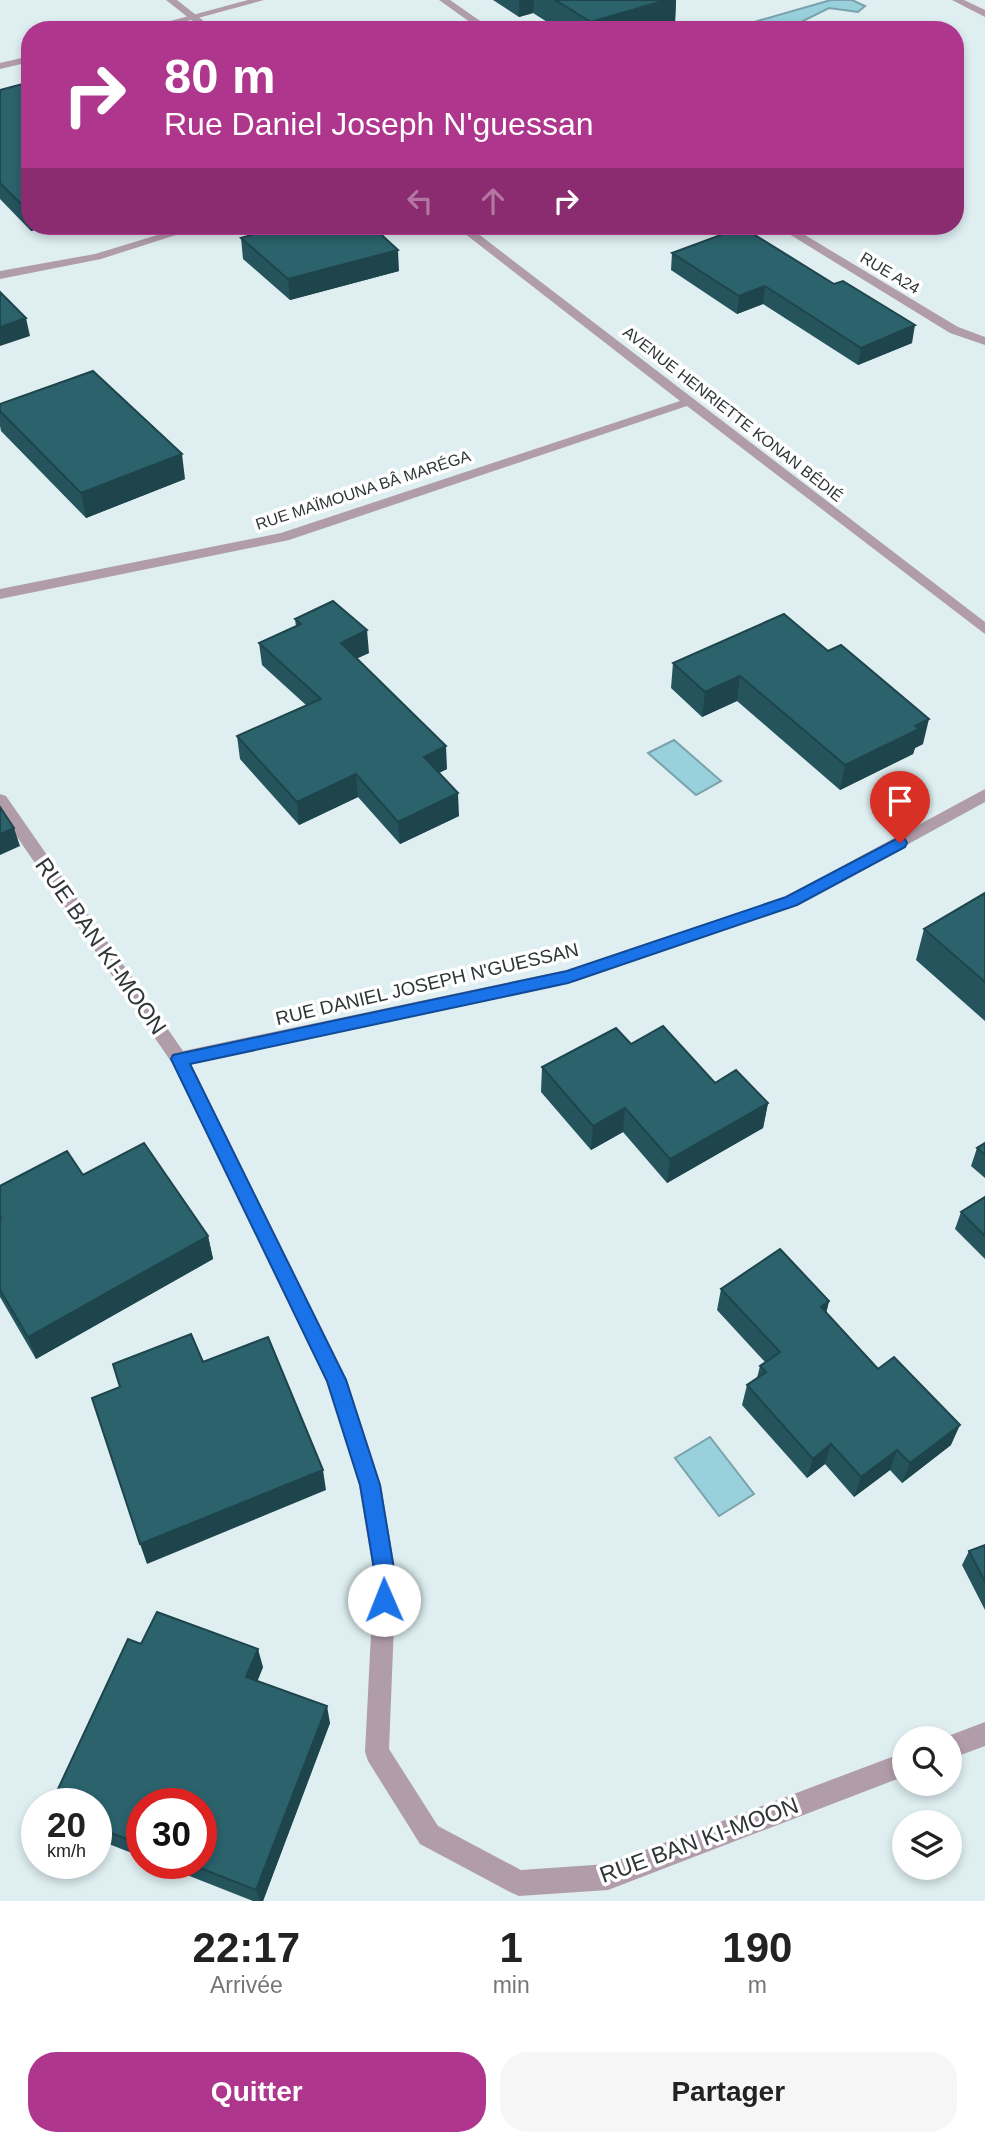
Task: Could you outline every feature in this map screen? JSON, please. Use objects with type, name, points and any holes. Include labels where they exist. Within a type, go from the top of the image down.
[{"type":"street","points":[[171,0],[199,21]]},
{"type":"street","points":[[175,21],[260,0]]},
{"type":"street","points":[[444,0],[475,21]]},
{"type":"street","points":[[957,0],[985,14]]},
{"type":"street","points":[[0,66],[21,61]]},
{"type":"street","points":[[0,275],[97,257],[169,235]]},
{"type":"street","name":"AVENUE HENRIETTE KONAN BÉDIÉ","points":[[473,235],[985,629]]},
{"type":"street","name":"RUE A24","points":[[797,235],[954,330],[985,341]]},
{"type":"street","name":"RUE MAÏMOUNA BÂ MARÉGA","points":[[0,594],[284,537],[688,402]]},
{"type":"street","name":"RUE DANIEL JOSEPH N'GUESSAN","points":[[179,1059],[568,977],[791,901],[985,796]]},
{"type":"street","name":"RUE BAN KI-MOON","points":[[0,800],[179,1059],[336,1380],[370,1485],[385,1575],[377,1752],[429,1835],[519,1883],[608,1877],[892,1769]]},
{"type":"street","points":[[962,1743],[985,1734]]},
{"type":"water","points":[[831,0],[852,0],[865,6],[858,12],[829,8],[803,21],[758,21]]},
{"type":"water","points":[[674,740],[721,781],[696,795],[648,753]]},
{"type":"water","points":[[710,1437],[754,1494],[719,1516],[675,1458]]},
{"type":"building","points":[[555,0],[666,0],[594,21],[589,21]]},
{"type":"building","points":[[21,84],[21,204],[0,183],[0,90]]},
{"type":"building","points":[[251,235],[382,235],[398,250],[288,279],[241,238]]},
{"type":"building","points":[[720,235],[755,235],[834,284],[843,281],[915,325],[861,348],[765,286],[739,296],[672,253]]},
{"type":"building","points":[[0,292],[26,318],[0,327]]},
{"type":"building","points":[[93,371],[182,454],[81,493],[0,411],[0,404]]},
{"type":"building","points":[[333,601],[367,630],[341,643],[446,746],[424,757],[458,793],[398,822],[356,774],[297,802],[237,736],[321,699],[259,643],[301,624],[295,619]]},
{"type":"building","points":[[784,614],[828,651],[841,645],[929,719],[915,726],[919,729],[845,765],[740,676],[705,692],[673,663]]},
{"type":"building","points":[[0,807],[14,828],[0,834]]},
{"type":"building","points":[[985,893],[985,982],[924,929]]},
{"type":"building","points":[[663,1026],[715,1083],[736,1070],[768,1103],[670,1159],[625,1108],[593,1126],[542,1067],[616,1028],[631,1044]]},
{"type":"building","points":[[144,1143],[208,1236],[28,1337],[0,1290],[0,1186],[67,1151],[83,1175]]},
{"type":"building","points":[[985,1143],[985,1155],[977,1148]]},
{"type":"building","points":[[985,1197],[985,1236],[961,1212]]},
{"type":"building","points":[[780,1249],[829,1301],[821,1307],[878,1369],[894,1357],[960,1425],[910,1463],[897,1450],[861,1477],[831,1444],[813,1459],[747,1385],[766,1372],[760,1366],[780,1352],[721,1289]]},
{"type":"building","points":[[191,1334],[203,1362],[268,1337],[323,1470],[140,1544],[92,1398],[120,1387],[113,1364]]},
{"type":"building","points":[[985,1545],[985,1582],[969,1551]]},
{"type":"building","points":[[157,1612],[258,1649],[246,1677],[327,1706],[256,1890],[217,1875],[217,1788],[126,1788],[126,1839],[112,1833],[112,1788],[58,1788],[128,1639],[141,1644]]},
{"type":"route","points":[[384,1600],[385,1575],[370,1485],[336,1380],[179,1059],[568,977],[791,901],[900,843]]}]
